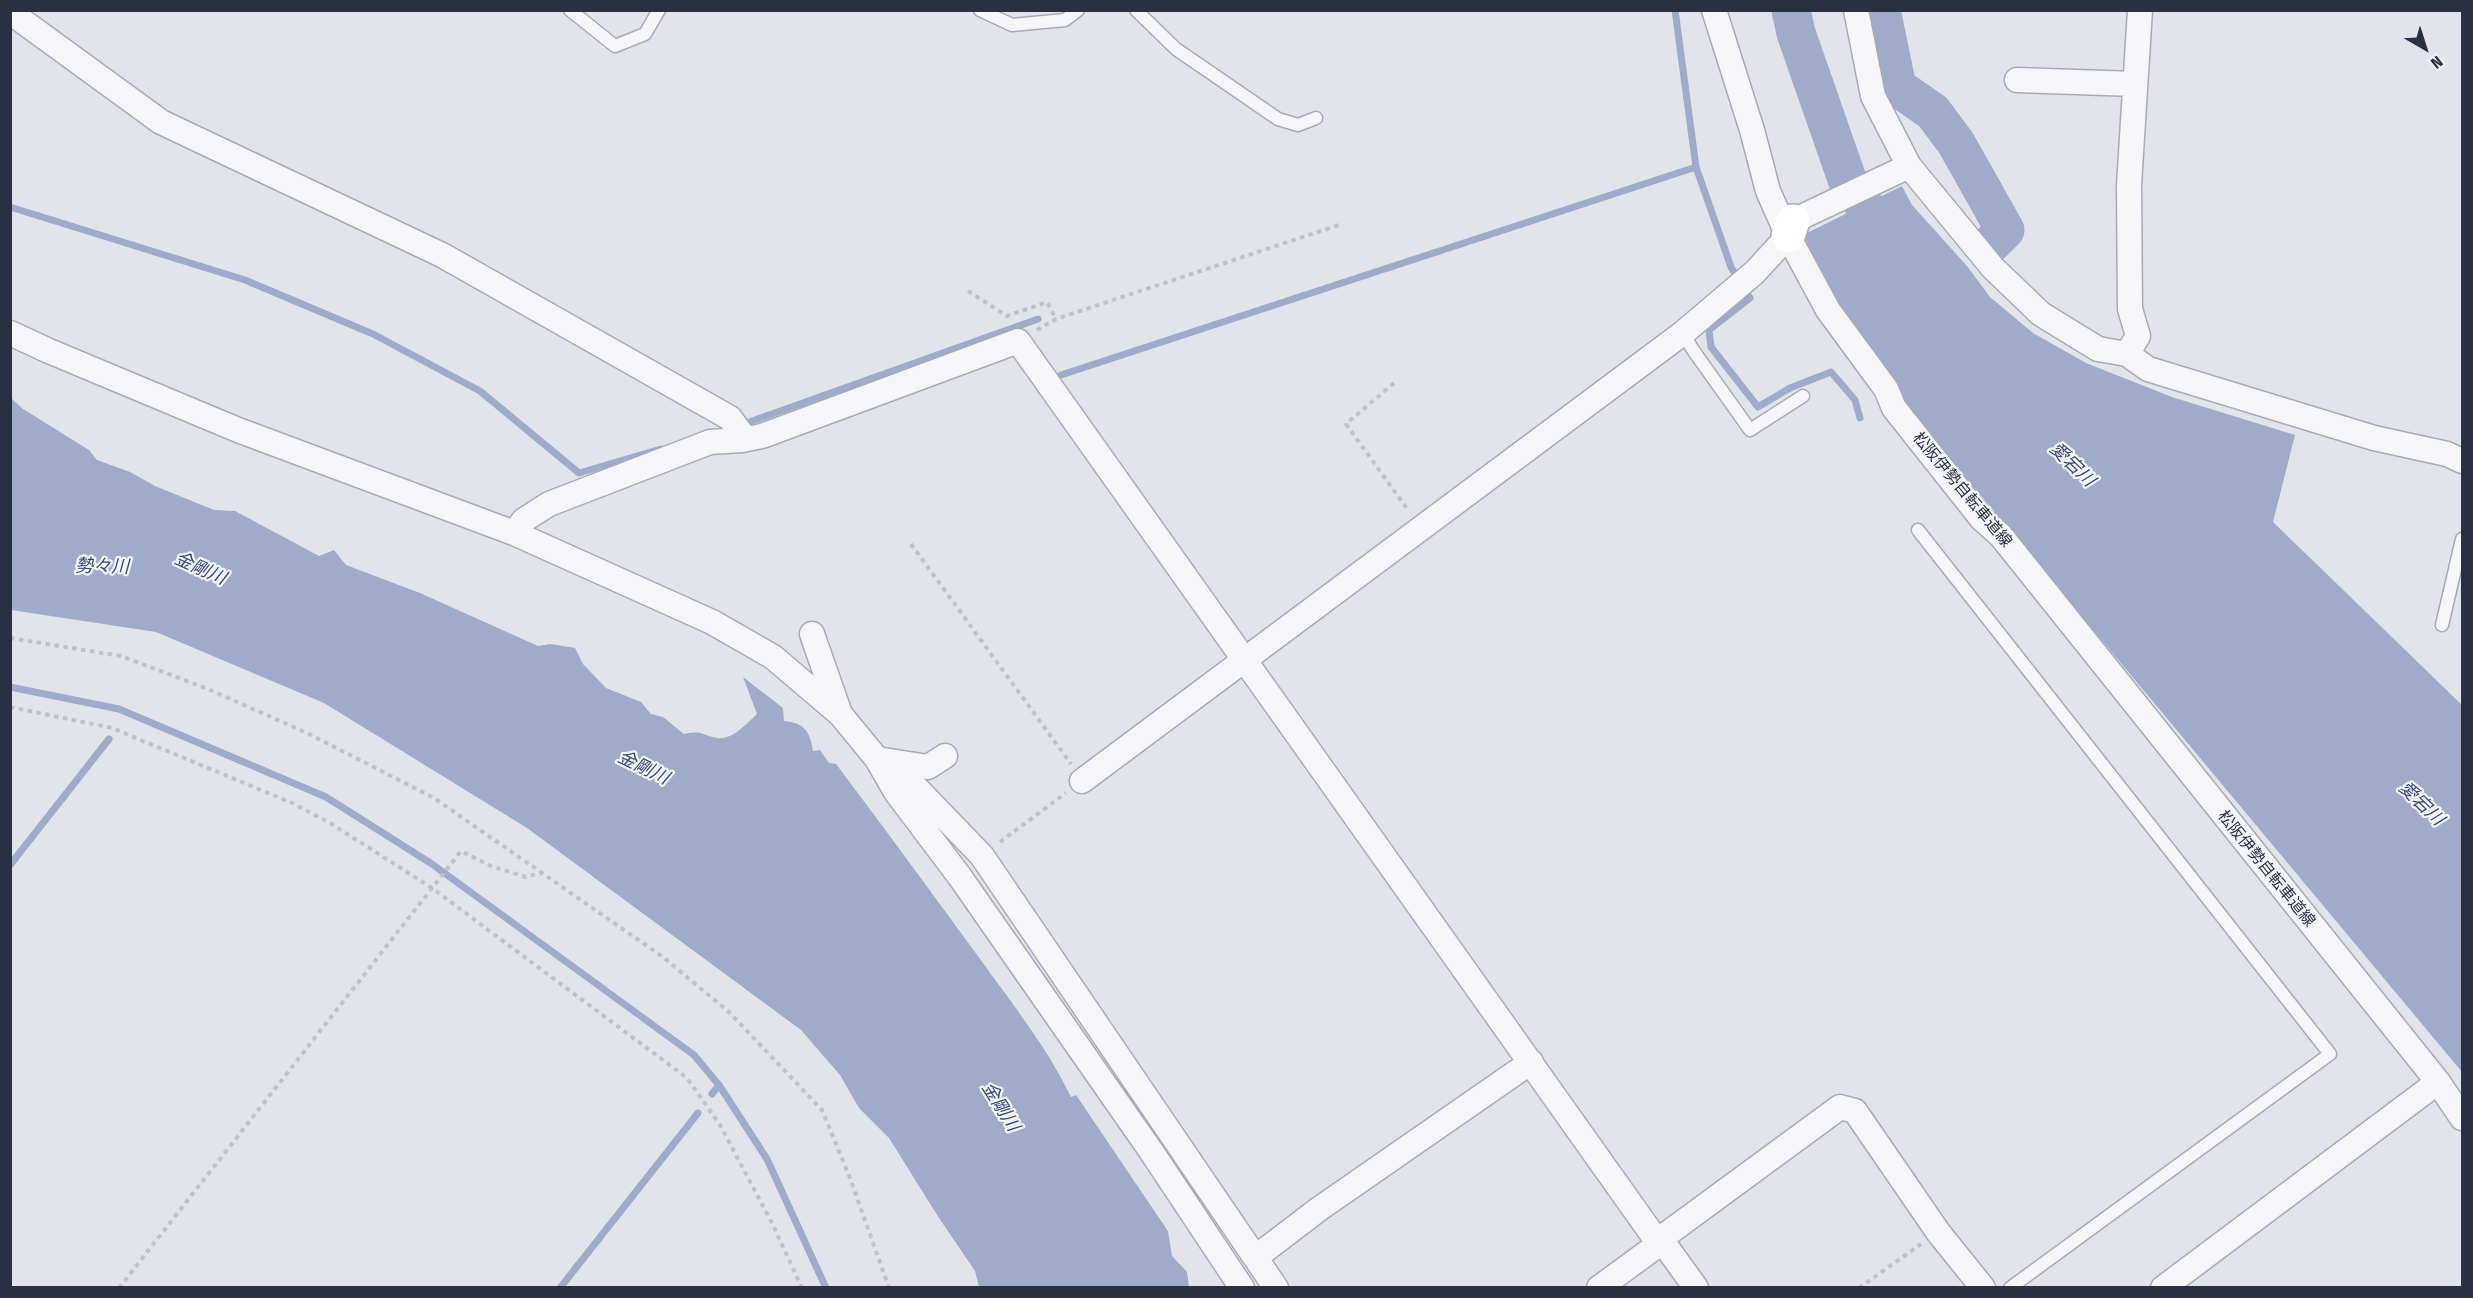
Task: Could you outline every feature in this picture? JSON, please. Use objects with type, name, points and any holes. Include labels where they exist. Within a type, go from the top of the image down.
[{"type":"street","name":"松阪伊勢自転車道線","points":[[1714,10],[1752,130],[1767,191],[1790,229],[1828,310],[1886,389],[1894,408],[1982,519],[2001,537],[2438,1082],[2463,1118]]},
{"type":"street","points":[[1856,10],[1874,96],[1909,166],[1993,268],[2041,314],[2098,349],[2127,354],[2148,369],[2374,438],[2447,454],[2463,460]]},
{"type":"street","points":[[2127,354],[2138,336],[2130,309],[2129,185],[2140,10]]},
{"type":"street","points":[[10,12],[161,122],[442,255],[738,430],[762,436],[1018,340],[1653,1234],[1660,1238],[1696,1287]]},
{"type":"street","points":[[2017,80],[2135,84]]},
{"type":"street","points":[[1082,781],[1683,333],[1755,272],[1790,229],[1909,166]]},
{"type":"street","points":[[10,333],[238,430],[514,532],[712,622],[773,657],[840,714],[877,759],[896,792],[960,877],[1151,1151],[1242,1287]]},
{"type":"street","points":[[514,532],[524,520],[549,504],[738,430]]},
{"type":"street","points":[[812,634],[840,714]]},
{"type":"street","points":[[877,759],[928,767],[945,756]]},
{"type":"street","points":[[877,759],[902,773],[982,856],[1276,1287]]},
{"type":"street","points":[[1256,1257],[1319,1209],[1531,1062]]},
{"type":"street","points":[[2163,1287],[2438,1082]]},
{"type":"street","points":[[1599,1287],[1655,1247],[1660,1238],[1840,1107],[1855,1111],[1938,1232],[1983,1287]]},
{"type":"lane","points":[[570,10],[615,46],[645,34],[659,10]]},
{"type":"lane","points":[[980,10],[1012,25],[1065,20],[1077,10]]},
{"type":"lane","points":[[1136,10],[1176,49],[1278,119],[1299,125],[1316,118]]},
{"type":"lane","points":[[1683,333],[1750,430],[1803,396]]},
{"type":"lane","points":[[1918,530],[2330,1054],[2010,1287]]},
{"type":"lane","points":[[2442,625],[2463,539]]},
{"type":"path","points":[[1018,340],[1056,319],[1342,224]]},
{"type":"path","points":[[968,291],[1007,316],[1047,302],[1056,319]]},
{"type":"path","points":[[1394,383],[1346,424],[1414,519],[1416,533]]},
{"type":"path","points":[[911,544],[1082,781],[982,856]]},
{"type":"path","points":[[10,638],[121,656],[228,697],[307,733],[434,798],[663,957],[729,1012],[822,1110],[850,1178],[889,1287]]},
{"type":"path","points":[[10,707],[112,728],[292,804],[330,823],[432,888],[687,1078],[720,1125],[772,1223],[802,1287]]},
{"type":"path","points":[[119,1287],[461,852],[490,866],[526,876],[542,873]]},
{"type":"path","points":[[1859,1287],[1938,1232]]},
{"type":"water","points":[[1902,186],[1912,205],[1967,266],[1990,297],[2033,333],[2086,363],[2172,397],[2295,435],[2273,522],[2462,705],[2462,1072],[1908,408],[1837,303],[1803,235]]},
{"type":"water","points":[[11,398],[23,409],[89,450],[97,460],[130,472],[155,486],[214,510],[235,511],[319,556],[334,550],[346,565],[420,593],[538,646],[550,644],[575,648],[583,664],[606,688],[641,702],[651,714],[663,717],[684,734],[699,733],[723,738],[739,730],[757,714],[743,677],[783,708],[784,721],[802,726],[808,734],[813,751],[820,750],[829,763],[836,764],[946,913],[1030,1028],[1071,1097],[1076,1095],[1168,1231],[1172,1256],[1187,1272],[1189,1287],[979,1287],[975,1271],[889,1138],[859,1108],[840,1075],[801,1030],[527,828],[324,703],[156,632],[11,610]]},
{"type":"waterway","points":[[1675,10],[1696,167]]},
{"type":"waterway","name":"愛宕川","points":[[1791,10],[1796,33],[1847,179],[1892,249]]},
{"type":"waterway","points":[[1881,10],[1897,87],[1933,112],[1956,143],[2005,230],[1991,244]]},
{"type":"waterway","points":[[1061,375],[1696,167],[1731,267],[1750,298],[1709,330],[1711,347],[1758,407],[1790,388],[1831,372],[1855,400],[1860,418]]},
{"type":"waterway","points":[[10,207],[245,280],[373,334],[480,391],[579,473],[661,449]]},
{"type":"waterway","points":[[741,425],[1038,319]]},
{"type":"waterway","points":[[10,687],[119,709],[326,797],[432,864],[694,1055],[719,1085],[767,1159],[826,1288]]},
{"type":"waterway","points":[[10,865],[109,739]]},
{"type":"waterway","points":[[712,1094],[719,1085]]},
{"type":"waterway","points":[[560,1288],[698,1113]]},
{"type":"water label","name":"勢々川","points":[[102,567]]},
{"type":"water label","name":"金剛川","points":[[200,569]]},
{"type":"water label","name":"金剛川","points":[[643,768]]},
{"type":"water label","name":"金剛川","points":[[1000,1107]]}]
